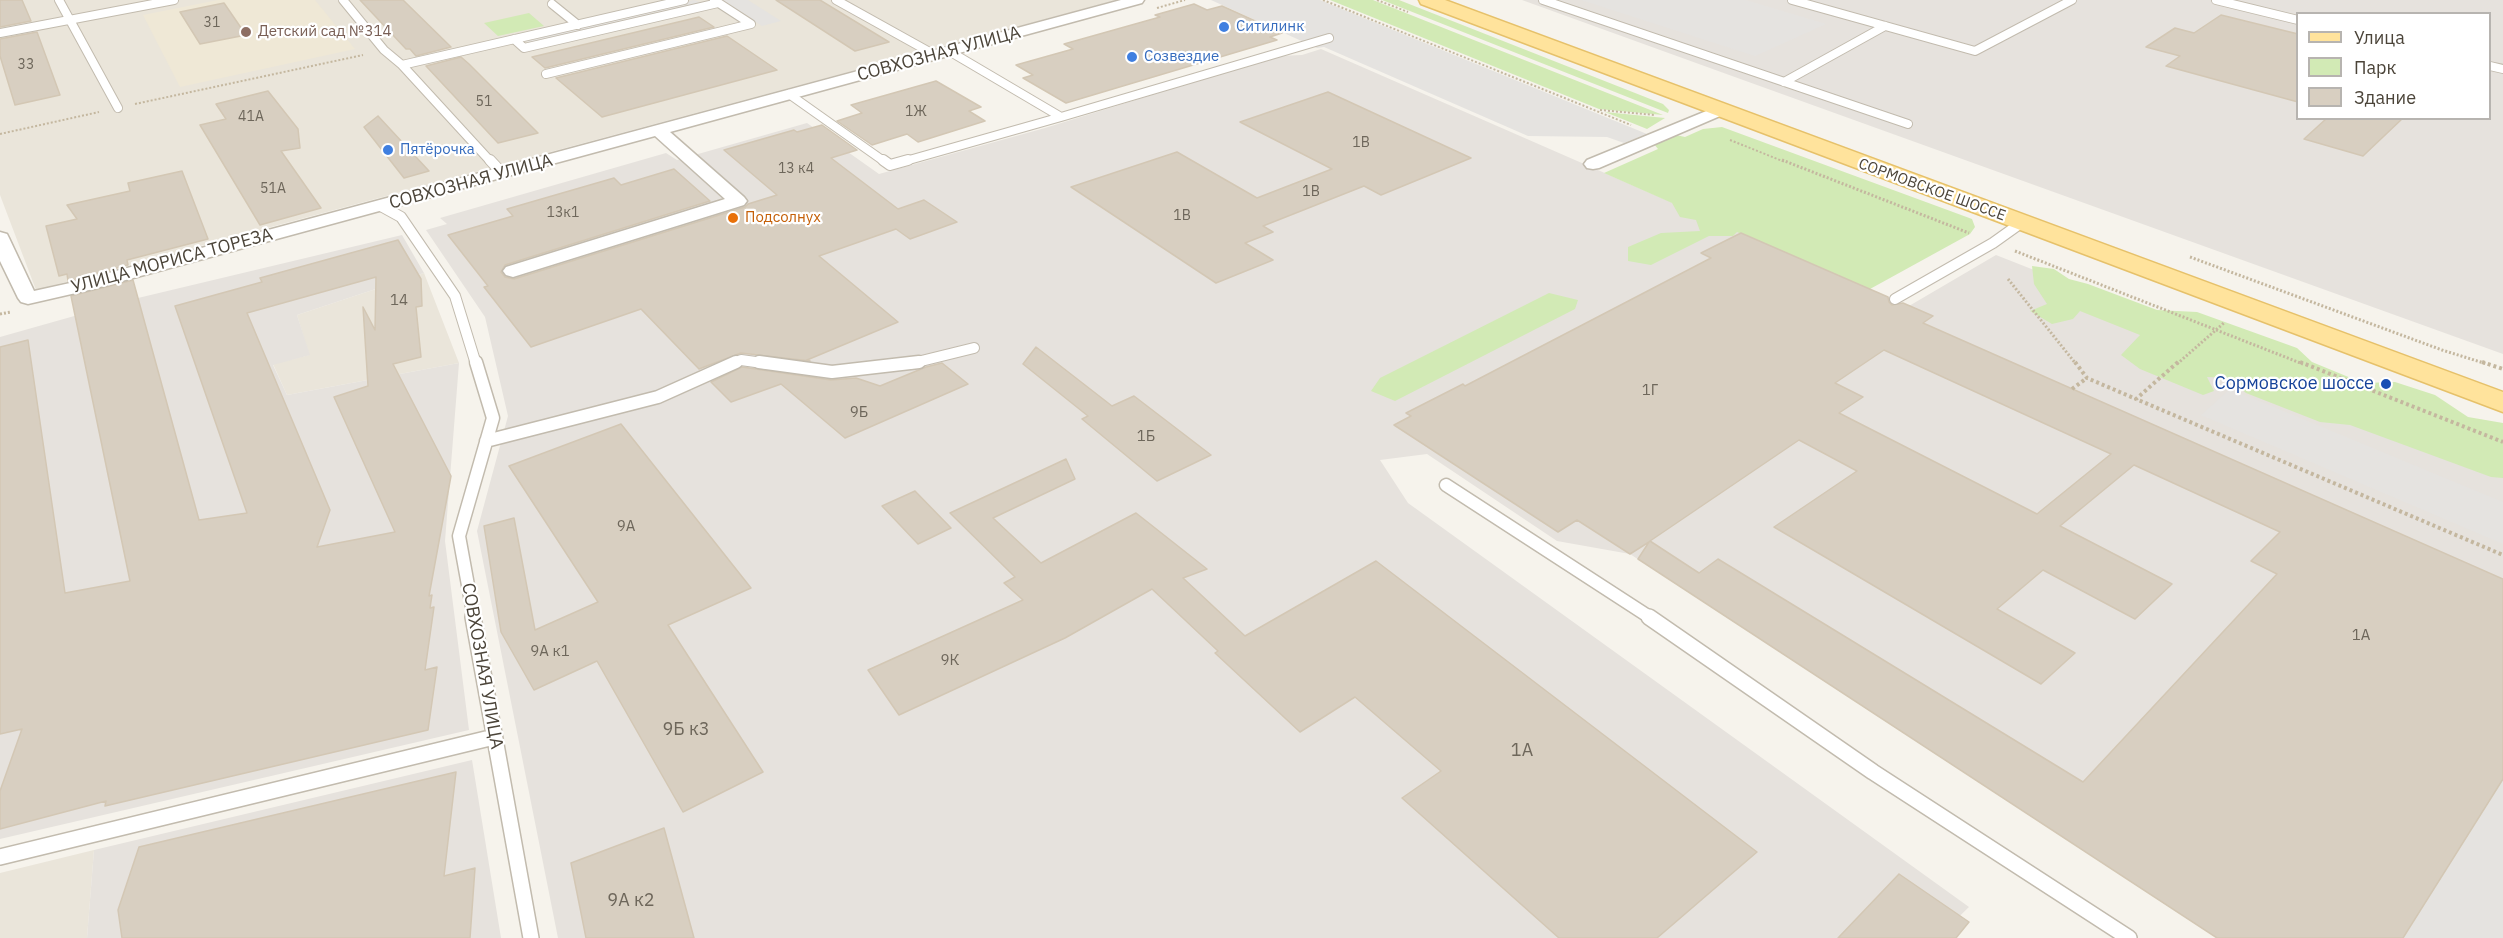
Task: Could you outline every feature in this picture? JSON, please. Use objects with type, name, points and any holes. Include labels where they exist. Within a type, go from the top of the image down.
[{"type":"main road","name":"СОРМОВСКОЕ ШОССЕ","points":[[1428,0],[2503,403]]},
{"type":"street","name":"СОВХОЗНАЯ УЛИЦА","points":[[381,206],[1137,0]]},
{"type":"street","points":[[1593,164],[1721,110]]},
{"type":"street","points":[[513,271],[738,201],[686,158],[658,130]]},
{"type":"street","name":"УЛИЦА МОРИСА ТОРЕЗА","points":[[0,238],[28,298],[82,286],[381,206]]},
{"type":"lane","points":[[59,0],[118,108]]},
{"type":"lane","points":[[0,33],[174,0]]},
{"type":"lane","points":[[343,0],[384,50],[402,65],[502,173]]},
{"type":"lane","points":[[402,65],[684,0]]},
{"type":"lane","points":[[836,0],[942,53],[1061,117]]},
{"type":"lane","points":[[1543,0],[1908,124]]},
{"type":"lane","points":[[1792,0],[1975,51],[2072,0]]},
{"type":"lane","points":[[2216,0],[2296,20]]},
{"type":"lane","points":[[514,39],[524,48],[716,1],[751,24],[546,74]]},
{"type":"lane","points":[[552,4],[578,25]]},
{"type":"lane","points":[[1784,82],[1885,26]]},
{"type":"lane","points":[[789,94],[890,165],[1329,38]]},
{"type":"lane","name":"СОВХОЗНАЯ УЛИЦА","points":[[381,206],[401,217],[455,296],[493,418],[459,536],[531,938]]},
{"type":"lane","points":[[1895,299],[1993,243],[2021,223]]},
{"type":"lane","points":[[486,441],[658,397],[741,360],[832,372],[917,363],[974,348]]},
{"type":"lane","points":[[1446,485],[1689,643],[1873,772],[2129,938]]},
{"type":"lane","points":[[0,857],[494,737]]},
{"type":"path","points":[[1323,0],[1658,135]]},
{"type":"path","points":[[0,134],[384,50]]},
{"type":"path","points":[[1593,110],[1660,115]]},
{"type":"path","points":[[1729,139],[2503,442]]},
{"type":"path","points":[[2008,279],[2087,378],[2503,555]]},
{"type":"path","points":[[2136,399],[2216,329]]},
{"type":"path","points":[[2072,389],[2087,378]]},
{"type":"shaded area","points":[[0,0],[1117,0],[36,290],[0,195]]},
{"type":"shaded area","name":"Детский сад №314","points":[[218,0],[315,0],[355,49],[180,87],[143,15]]},
{"type":"shaded area","points":[[694,0],[703,3],[529,43],[525,39]]},
{"type":"shaded area","points":[[723,0],[748,0],[781,21],[762,26]]},
{"type":"shaded area","points":[[1211,0],[1320,0],[1647,134],[1624,143],[1607,137],[1528,136],[1324,47],[1317,48]]},
{"type":"shaded area","points":[[1522,0],[2503,0],[2503,354]]},
{"type":"shaded area","points":[[1581,0],[1746,0],[1826,24],[1755,56]]},
{"type":"shaded area","points":[[1321,49],[1909,306],[1996,255],[2503,455],[2503,779],[2217,938],[1630,554],[1557,541],[1427,454],[1380,460],[1408,503],[1969,907],[1937,938],[558,938],[477,531],[508,416],[485,317],[426,230],[447,224],[440,218],[666,153],[677,160],[807,123],[879,174],[1045,128],[1278,56],[1302,55]]},
{"type":"shaded area","points":[[402,235],[424,273],[297,315],[310,355],[273,365],[287,395],[459,363],[445,541],[469,730],[0,839],[0,337],[138,298]]},
{"type":"shaded area","points":[[424,273],[459,363],[287,395],[273,364],[309,355],[297,315]]},
{"type":"shaded area","points":[[2230,389],[2503,502],[2503,544],[2201,415]]},
{"type":"shaded area","points":[[472,760],[501,938],[87,938],[94,850]]},
{"type":"shaded area","points":[[2503,779],[2503,938],[2403,938]]},
{"type":"shaded area","points":[[94,850],[87,938],[0,938],[0,873]]},
{"type":"green space","points":[[1330,0],[1373,0],[1663,115],[1599,109]]},
{"type":"green space","points":[[1382,0],[1399,0],[1663,104],[1669,110],[1668,113]]},
{"type":"green space","points":[[529,13],[544,26],[498,36],[484,23]]},
{"type":"green space","points":[[1605,112],[1665,118],[1647,129]]},
{"type":"green space","points":[[1722,127],[1972,219],[1975,227],[1970,234],[1870,289],[1737,232],[1733,236],[1709,236],[1651,265],[1628,261],[1628,247],[1661,233],[1700,231],[1696,220],[1680,217],[1672,203],[1604,173],[1658,149],[1654,144],[1676,135],[1685,137],[1703,129]]},
{"type":"green space","points":[[2032,266],[2054,269],[2069,279],[2157,310],[2197,312],[2297,348],[2312,362],[2363,383],[2395,382],[2435,395],[2468,417],[2503,423],[2503,478],[2491,477],[2350,425],[2320,422],[2246,393],[2229,378],[2207,377],[2214,391],[2203,395],[2140,369],[2121,355],[2140,335],[2080,311],[2073,319],[2052,324],[2030,311],[2047,304],[2034,284]]},
{"type":"green space","points":[[1549,293],[1578,300],[1575,309],[1395,401],[1371,391],[1380,378]]},
{"type":"building","points":[[0,0],[22,0],[31,21],[0,27]]},
{"type":"building","points":[[360,0],[403,0],[451,47],[416,56],[410,49],[406,49]]},
{"type":"building","points":[[776,0],[820,0],[889,42],[855,51]]},
{"type":"building","points":[[224,3],[246,35],[200,44],[180,12]]},
{"type":"building","name":"Созвездие","points":[[1194,4],[1207,10],[1222,6],[1282,33],[1270,37],[1277,40],[1066,103],[1023,78],[1033,75],[1016,65],[1073,49],[1064,44],[1160,17],[1155,15]]},
{"type":"building","points":[[2221,15],[2296,34],[2296,101],[2166,66],[2180,56],[2146,47],[2175,28],[2194,33]]},
{"type":"building","points":[[699,17],[714,27],[545,68],[532,57]]},
{"type":"building","points":[[37,32],[60,95],[15,105],[0,56],[0,39]]},
{"type":"building","points":[[727,36],[777,70],[602,117],[556,78]]},
{"type":"building","points":[[461,57],[538,133],[498,143],[426,66]]},
{"type":"building","points":[[936,81],[981,107],[969,111],[985,121],[918,142],[907,134],[872,145],[837,121],[862,113],[851,105]]},
{"type":"building","points":[[268,91],[298,129],[300,148],[281,151],[321,208],[260,225],[200,125],[226,119],[216,104]]},
{"type":"building","points":[[1328,92],[1471,158],[1381,195],[1364,186],[1263,226],[1273,232],[1245,243],[1273,260],[1216,283],[1071,187],[1177,152],[1257,198],[1332,169],[1240,122]]},
{"type":"building","points":[[378,116],[429,171],[404,178],[364,127]]},
{"type":"building","points":[[2325,120],[2401,120],[2363,156],[2304,139]]},
{"type":"building","points":[[822,125],[857,150],[831,158],[898,209],[924,200],[957,222],[910,239],[896,229],[819,256],[898,322],[807,360],[810,361],[741,353],[699,369],[641,309],[531,347],[484,287],[488,286],[448,235],[513,216],[507,209],[614,178],[621,185],[674,169],[710,201],[505,265],[501,272],[505,277],[514,279],[777,195],[724,150],[794,130],[797,132]]},
{"type":"building","points":[[182,171],[208,239],[127,260],[128,265],[78,279],[68,281],[67,274],[59,276],[46,226],[77,219],[67,205],[130,191],[128,183]]},
{"type":"building","points":[[1741,233],[1888,297],[1892,305],[1903,303],[1933,316],[1923,323],[2503,579],[2503,779],[2403,938],[2217,938],[1638,559],[1649,542],[1630,554],[1577,520],[1558,532],[1394,425],[1411,416],[1406,413],[1463,384],[1465,386],[1711,258],[1701,253]],"holes":[[[1884,350],[2111,454],[2037,514],[1839,413],[1863,397],[1835,383]],[[1799,440],[1857,471],[1774,527],[2041,684],[2075,653],[1997,609],[2043,570],[2135,619],[2172,584],[2060,526],[2134,465],[2280,532],[2251,561],[2277,574],[2083,782],[1718,559],[1699,573],[1650,541]]]},
{"type":"building","points":[[398,240],[421,279],[422,306],[416,307],[421,357],[393,364],[451,476],[429,596],[432,595],[430,608],[434,607],[425,670],[437,667],[428,730],[105,806],[106,801],[0,829],[0,791],[22,729],[0,734],[0,347],[28,340],[65,593],[130,581],[71,296],[133,280],[199,520],[247,513],[175,306],[262,282],[260,278]],"holes":[[[376,277],[375,330],[363,307],[368,386],[334,397],[395,532],[317,547],[330,510],[247,313]]]},
{"type":"building","points":[[1036,347],[1112,406],[1134,396],[1211,455],[1157,481],[1082,419],[1088,416],[1023,364]]},
{"type":"building","points":[[942,363],[968,384],[845,438],[781,384],[731,402],[711,382],[742,367],[831,380],[856,378],[880,386],[926,367]]},
{"type":"building","points":[[621,424],[751,588],[668,625],[763,772],[683,812],[597,661],[534,690],[501,632],[484,526],[514,518],[535,630],[598,602],[509,466]]},
{"type":"building","points":[[1066,459],[1075,479],[993,518],[1041,563],[1136,513],[1207,569],[1183,578],[1245,636],[1376,561],[1757,852],[1657,938],[1559,938],[1402,798],[1441,771],[1355,697],[1300,732],[1215,653],[1218,651],[1152,589],[1065,638],[899,715],[868,670],[1023,600],[1004,583],[1015,577],[950,513]]},
{"type":"building","points":[[915,491],[951,528],[918,544],[882,506]]},
{"type":"building","points":[[456,772],[444,876],[475,868],[470,938],[122,938],[118,910],[139,847]]},
{"type":"building","points":[[664,828],[694,938],[586,938],[571,863]]},
{"type":"building","points":[[1899,874],[1969,922],[1956,938],[1838,938]]},
{"type":"place","name":"Ситилинк","points":[[1224,27]]},
{"type":"place","name":"Детский сад №314","points":[[246,32]]},
{"type":"place","name":"Созвездие","points":[[1132,57]]},
{"type":"place","name":"Пятёрочка","points":[[388,150]]},
{"type":"place","name":"Подсолнух","points":[[733,218]]},
{"type":"place","name":"Сормовское шоссе","points":[[2386,384]]}]
